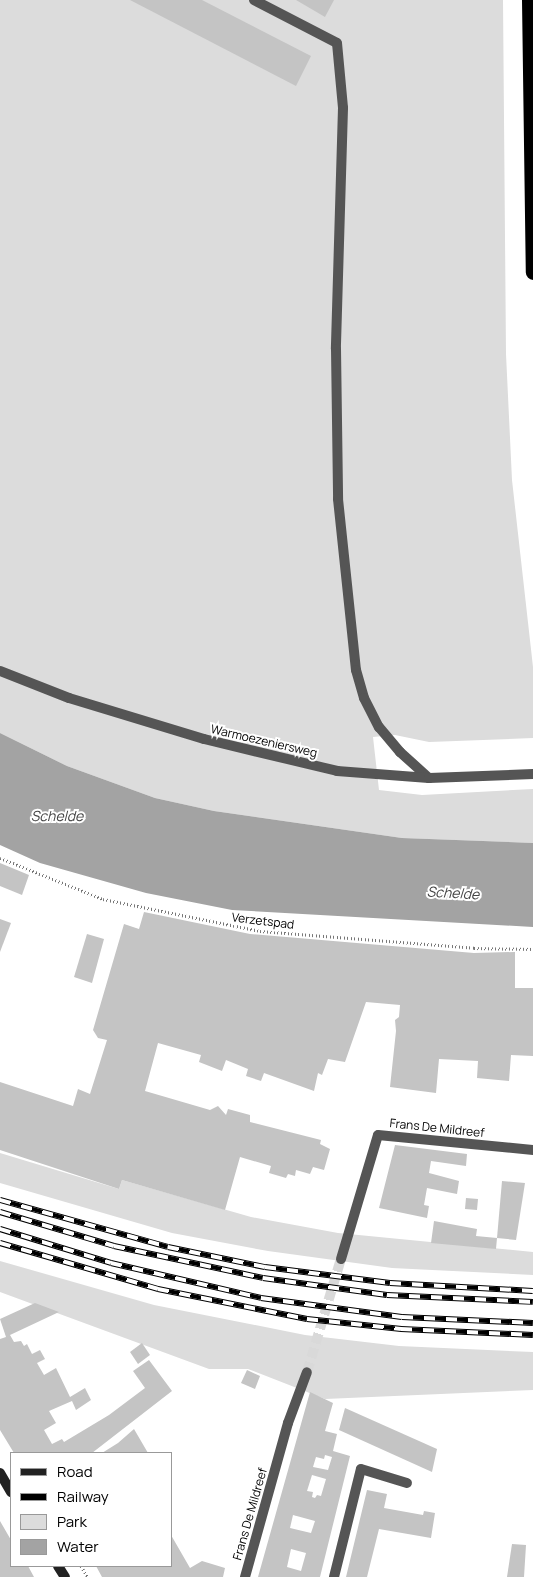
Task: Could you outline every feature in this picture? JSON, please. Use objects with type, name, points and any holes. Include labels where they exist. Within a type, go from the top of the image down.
[{"type":"highway","points":[[529,0],[533,272]]},
{"type":"main road","points":[[0,1473],[10,1490]]},
{"type":"street","points":[[254,0],[337,43],[343,108],[336,349],[338,499],[356,670],[364,698],[379,727],[400,752],[429,778]]},
{"type":"street","name":"Warmoezeniersweg","points":[[0,670],[69,698],[204,740],[337,771],[429,778],[533,774]]},
{"type":"street","name":"Frans De Mildreef","points":[[341,1259],[378,1135],[533,1150]]},
{"type":"street","name":"Frans De Mildreef","points":[[244,1577],[288,1423],[308,1372]]},
{"type":"street","points":[[334,1577],[361,1469],[407,1483]]},
{"type":"path","name":"Verzetspad","points":[[0,858],[103,900],[260,931],[474,948],[533,949]]},
{"type":"green space","points":[[0,0],[503,0],[506,354],[512,480],[533,667],[533,738],[429,742],[395,735],[373,737],[379,790],[422,795],[533,789],[533,843],[402,838],[214,811],[155,798],[67,766],[0,733]]},
{"type":"green space","points":[[0,1153],[119,1189],[122,1180],[251,1217],[338,1233],[533,1252],[533,1275],[392,1268],[268,1251],[172,1233],[0,1183]]},
{"type":"green space","points":[[0,1261],[154,1305],[305,1335],[399,1346],[533,1352],[533,1390],[325,1399],[248,1369],[209,1369],[0,1292]]},
{"type":"water","name":"Schelde","points":[[0,733],[67,766],[155,798],[214,811],[402,838],[533,843],[533,927],[232,910],[146,893],[40,863],[0,845]]},
{"type":"building","points":[[130,0],[202,0],[311,56],[296,86]]},
{"type":"building","points":[[296,0],[334,0],[325,17]]},
{"type":"building","points":[[0,863],[29,875],[22,895],[0,886]]},
{"type":"building","points":[[144,912],[250,934],[474,953],[515,952],[515,988],[533,988],[533,1056],[511,1055],[509,1081],[477,1078],[478,1061],[439,1059],[436,1093],[390,1087],[396,1031],[395,1020],[399,1017],[400,1005],[366,1002],[345,1062],[328,1059],[322,1075],[318,1073],[314,1091],[264,1073],[261,1081],[246,1076],[248,1069],[226,1060],[222,1071],[199,1062],[201,1055],[158,1043],[145,1091],[210,1110],[218,1106],[226,1115],[228,1109],[250,1115],[250,1122],[321,1140],[320,1144],[330,1149],[324,1170],[313,1167],[310,1174],[296,1170],[295,1176],[288,1174],[286,1178],[269,1173],[271,1166],[240,1157],[225,1210],[122,1180],[119,1189],[0,1150],[0,1082],[73,1106],[78,1089],[90,1094],[107,1040],[98,1038],[93,1030],[124,924],[139,929]]},
{"type":"building","points":[[0,919],[11,923],[0,952]]},
{"type":"building","points":[[87,934],[104,939],[92,983],[74,977]]},
{"type":"building","points":[[395,1145],[467,1154],[466,1166],[431,1161],[429,1173],[459,1181],[457,1194],[427,1188],[424,1205],[429,1206],[427,1218],[379,1208]]},
{"type":"building","points":[[502,1181],[525,1183],[516,1240],[497,1238]]},
{"type":"building","points":[[466,1198],[478,1199],[477,1210],[465,1209]]},
{"type":"building","points":[[434,1221],[477,1229],[476,1236],[497,1238],[496,1249],[431,1243]]},
{"type":"building","points":[[35,1303],[59,1312],[10,1335],[14,1342],[21,1341],[24,1346],[27,1344],[32,1354],[40,1350],[45,1359],[37,1363],[44,1375],[56,1368],[70,1397],[85,1388],[91,1400],[76,1410],[72,1401],[49,1411],[56,1423],[44,1430],[52,1444],[62,1439],[64,1442],[109,1415],[145,1388],[133,1371],[149,1360],[172,1391],[93,1452],[13,1452],[0,1430],[0,1339],[6,1337],[0,1319]]},
{"type":"building","points":[[142,1343],[150,1355],[138,1364],[130,1352]]},
{"type":"building","points":[[247,1370],[260,1376],[255,1389],[241,1383]]},
{"type":"building","points":[[310,1392],[333,1403],[325,1431],[337,1434],[333,1451],[350,1456],[320,1577],[258,1577]],"holes":[[[325,1455],[332,1457],[328,1470],[313,1467],[316,1457],[324,1459]],[[312,1475],[326,1479],[321,1496],[312,1497],[313,1492],[307,1491]],[[293,1515],[315,1521],[311,1533],[290,1528]],[[291,1549],[306,1553],[301,1571],[287,1567]]]},
{"type":"building","points":[[345,1408],[437,1449],[432,1472],[339,1430]]},
{"type":"building","points":[[134,1429],[147,1452],[104,1452],[118,1443]]},
{"type":"building","points":[[367,1490],[387,1494],[384,1508],[423,1515],[424,1511],[435,1513],[431,1538],[379,1529],[367,1577],[346,1577]]},
{"type":"building","points":[[0,1521],[10,1538],[10,1567],[29,1567],[34,1577],[0,1577]]},
{"type":"building","points":[[172,1537],[190,1568],[202,1561],[225,1568],[223,1577],[102,1577],[97,1567],[172,1567]]},
{"type":"building","points":[[512,1544],[526,1545],[524,1577],[507,1577]]},
{"type":"tunnel","points":[[307,1372],[341,1259]]},
{"type":"railway","points":[[0,1200],[168,1247],[265,1267],[390,1283],[533,1291]]},
{"type":"railway","points":[[0,1212],[114,1246],[263,1278],[387,1295],[533,1302]]},
{"type":"railway","points":[[0,1229],[111,1263],[261,1298],[402,1317],[533,1323]]},
{"type":"railway","points":[[0,1243],[158,1289],[307,1319],[401,1329],[533,1335]]}]
